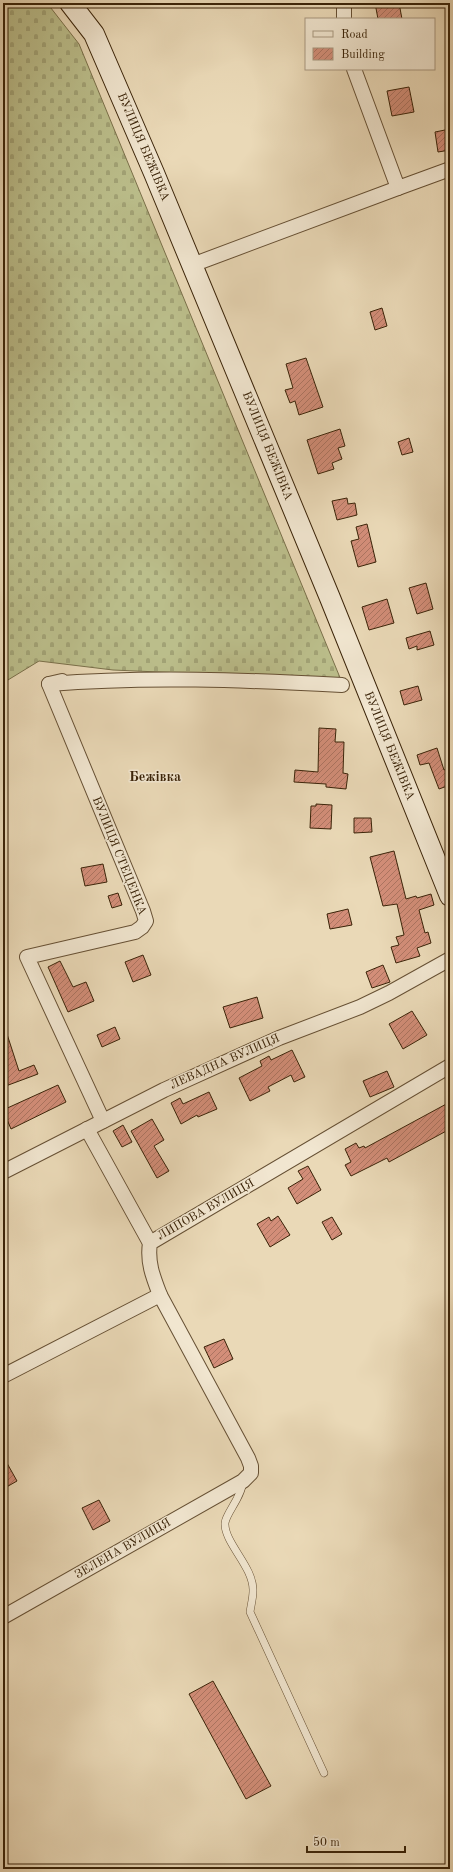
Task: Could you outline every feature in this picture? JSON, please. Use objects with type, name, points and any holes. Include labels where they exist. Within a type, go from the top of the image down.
[{"type":"main road","name":"ВУЛИЦЯ БЕЖІВКА","points":[[70,3],[94,34],[192,265],[450,896]]},
{"type":"street","points":[[344,3],[344,18]]},
{"type":"street","points":[[354,70],[398,188]]},
{"type":"street","points":[[192,265],[450,169]]},
{"type":"street","name":"ВУЛИЦЯ СТЕЦЕНКА","points":[[102,1121],[27,957],[135,932],[142,927],[146,921],[56,682],[228,679],[342,685]]},
{"type":"street","name":"ЛЕВАДНА ВУЛИЦЯ","points":[[3,1172],[102,1121],[222,1063],[279,1038],[360,1007],[390,993],[450,959]]},
{"type":"street","name":"ЛИПОВА ВУЛИЦЯ","points":[[243,1481],[251,1473],[250,1462],[160,1295],[151,1272],[148,1256],[150,1243],[450,1066]]},
{"type":"street","points":[[87,1129],[150,1243]]},
{"type":"street","points":[[3,1376],[160,1295]]},
{"type":"street","name":"ЗЕЛЕНА ВУЛИЦЯ","points":[[3,1617],[243,1481]]},
{"type":"lane","points":[[243,1481],[242,1489],[225,1522],[227,1533],[249,1571],[254,1590],[250,1612],[324,1773]]},
{"type":"green space","points":[[3,3],[47,3],[79,44],[341,680],[113,670],[39,661],[3,683]]},
{"type":"building","points":[[375,3],[399,3],[402,18],[378,18]]},
{"type":"building","points":[[409,87],[414,112],[392,116],[387,91]]},
{"type":"building","points":[[450,129],[450,150],[438,152],[435,132]]},
{"type":"building","points":[[382,308],[387,326],[375,330],[370,312]]},
{"type":"building","points":[[306,358],[323,407],[299,415],[295,401],[290,403],[285,390],[293,388],[286,364]]},
{"type":"building","points":[[340,429],[345,446],[338,448],[342,459],[332,463],[334,469],[318,474],[307,440]]},
{"type":"building","points":[[409,438],[413,452],[402,455],[398,442]]},
{"type":"building","points":[[347,498],[348,504],[355,503],[357,515],[337,520],[332,501]]},
{"type":"building","points":[[367,524],[376,562],[358,567],[351,541],[359,539],[356,527]]},
{"type":"building","points":[[426,583],[433,609],[417,614],[409,588]]},
{"type":"building","points":[[387,599],[394,623],[369,630],[362,607]]},
{"type":"building","points":[[430,631],[434,645],[417,650],[417,646],[409,649],[406,638]]},
{"type":"building","points":[[418,686],[422,700],[404,705],[400,691]]},
{"type":"building","points":[[319,728],[336,729],[335,742],[344,742],[343,773],[348,774],[346,789],[326,787],[326,784],[294,782],[295,770],[318,772]]},
{"type":"building","points":[[437,748],[444,770],[450,767],[450,785],[439,789],[429,763],[420,765],[417,755]]},
{"type":"building","points":[[316,804],[332,805],[331,829],[310,828],[311,806],[316,806]]},
{"type":"building","points":[[354,818],[371,818],[372,832],[354,833]]},
{"type":"building","points":[[394,851],[406,899],[431,894],[434,905],[419,910],[425,933],[428,932],[431,943],[417,948],[420,956],[396,963],[391,947],[399,945],[396,937],[404,935],[397,904],[383,906],[370,857]]},
{"type":"building","points":[[103,864],[107,882],[85,886],[81,868]]},
{"type":"building","points":[[118,893],[122,905],[112,908],[108,896]]},
{"type":"building","points":[[348,909],[352,925],[330,929],[327,914]]},
{"type":"building","points":[[143,955],[151,975],[133,982],[125,962]]},
{"type":"building","points":[[60,961],[73,987],[86,982],[94,1001],[68,1012],[48,967]]},
{"type":"building","points":[[383,965],[390,982],[372,988],[366,972]]},
{"type":"building","points":[[257,997],[263,1018],[230,1028],[223,1007]]},
{"type":"building","points":[[412,1011],[427,1035],[403,1049],[389,1024]]},
{"type":"building","points":[[115,1027],[120,1039],[102,1047],[97,1035]]},
{"type":"building","points":[[3,1028],[5,1028],[19,1071],[34,1065],[38,1074],[3,1087],[3,1078],[6,1077],[3,1070]]},
{"type":"building","points":[[292,1050],[305,1077],[294,1082],[291,1075],[268,1087],[270,1091],[250,1101],[239,1078],[262,1066],[260,1061],[269,1056],[271,1060]]},
{"type":"building","points":[[387,1071],[394,1087],[370,1097],[363,1081]]},
{"type":"building","points":[[58,1085],[66,1102],[11,1129],[3,1110]]},
{"type":"building","points":[[209,1092],[217,1109],[198,1117],[197,1115],[181,1124],[171,1103],[180,1098],[183,1104]]},
{"type":"building","points":[[450,1102],[450,1129],[389,1162],[387,1158],[351,1176],[345,1165],[351,1162],[345,1149],[356,1143],[359,1148],[364,1146],[365,1148]]},
{"type":"building","points":[[152,1119],[164,1140],[154,1146],[169,1171],[157,1178],[131,1131]]},
{"type":"building","points":[[123,1125],[132,1142],[122,1147],[113,1131]]},
{"type":"building","points":[[308,1166],[321,1190],[297,1204],[288,1188],[303,1179],[298,1171]]},
{"type":"building","points":[[278,1216],[290,1235],[270,1247],[257,1224],[269,1217],[271,1221]]},
{"type":"building","points":[[332,1217],[342,1234],[332,1240],[322,1222]]},
{"type":"building","points":[[224,1339],[233,1359],[214,1368],[204,1347]]},
{"type":"building","points":[[3,1456],[17,1481],[3,1489]]},
{"type":"building","points":[[99,1500],[110,1521],[93,1530],[82,1508]]},
{"type":"building","points":[[213,1681],[271,1786],[246,1799],[189,1694]]},
{"type":"district","name":"Бежівка","points":[[155,777]]}]
